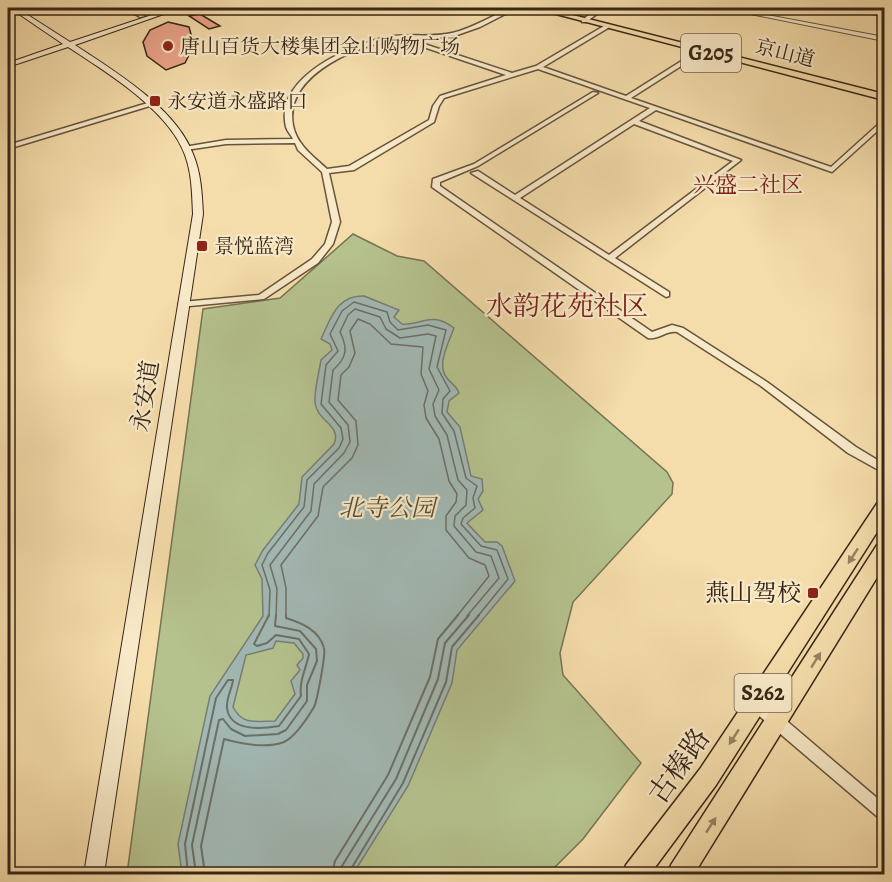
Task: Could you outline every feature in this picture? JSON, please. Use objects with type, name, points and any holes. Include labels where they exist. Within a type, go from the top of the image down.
[{"type":"main road","name":"永安道","points":[[13,8],[151,104],[177,131],[186,148],[196,184],[198,214],[94,874]]},
{"type":"main road","points":[[8,64],[142,16],[171,8]]},
{"type":"main road","points":[[66,44],[178,8]]},
{"type":"main road","name":"京山道","points":[[537,8],[885,97]]},
{"type":"main road","name":"古榛路","points":[[635,874],[708,777],[885,507]]},
{"type":"main road","name":"S262","points":[[680,874],[885,551]]},
{"type":"street","points":[[127,8],[142,16]]},
{"type":"street","points":[[182,306],[261,297],[315,261],[329,244],[336,222],[325,171],[307,157],[294,141],[287,122],[289,106],[304,81],[327,63],[358,47],[399,37],[449,36],[514,8]]},
{"type":"street","points":[[584,21],[602,8]]},
{"type":"street","points":[[724,8],[885,39]]},
{"type":"street","points":[[846,8],[885,15]]},
{"type":"street","points":[[325,171],[351,168],[432,121],[436,106],[442,97],[538,67],[606,27]]},
{"type":"street","points":[[399,37],[513,75]]},
{"type":"street","points":[[626,98],[701,51]]},
{"type":"street","points":[[538,67],[832,170],[885,122]]},
{"type":"street","points":[[596,93],[476,165],[436,181],[436,187],[651,336],[672,328],[680,330],[764,384],[852,450],[885,469]]},
{"type":"street","points":[[8,147],[151,104]]},
{"type":"street","points":[[515,198],[655,108]]},
{"type":"street","points":[[610,258],[738,160],[634,122]]},
{"type":"street","points":[[186,148],[226,142],[294,141]]},
{"type":"street","points":[[475,172],[666,294]]},
{"type":"street","points":[[756,704],[885,813]]},
{"type":"green space","name":"北寺公园","points":[[353,234],[397,256],[424,261],[667,472],[673,483],[672,494],[573,602],[560,653],[563,675],[641,763],[583,839],[548,874],[127,874],[203,309],[280,298]]},
{"type":"water","points":[[364,296],[399,310],[394,317],[402,324],[432,319],[454,328],[443,360],[443,367],[447,378],[459,393],[449,401],[447,412],[460,427],[471,476],[482,479],[483,491],[478,499],[483,510],[467,523],[485,542],[497,542],[502,546],[515,581],[457,650],[452,683],[408,786],[353,874],[182,874],[178,844],[210,696],[263,616],[262,579],[255,565],[263,550],[299,504],[302,477],[334,444],[335,432],[320,414],[315,403],[321,360],[332,350],[330,344],[321,339],[336,309],[347,299]],"holes":[[[276,641],[294,643],[303,654],[303,658],[297,665],[300,670],[291,681],[295,694],[275,721],[256,722],[241,717],[233,707],[246,655],[273,648]]]},
{"type":"building","points":[[200,14],[220,26],[209,29],[189,16]]},
{"type":"building","name":"唐山百货大楼集团金山购物广场","points":[[168,22],[189,27],[194,45],[185,63],[166,70],[147,56],[143,42],[150,30]]},
{"type":"place","name":"唐山百货大楼集团金山购物广场","points":[[168,46]]},
{"type":"place","name":"永安道永盛路口","points":[[155,101]]},
{"type":"place","name":"景悦蓝湾","points":[[202,246]]},
{"type":"place","name":"燕山驾校","points":[[813,593]]},
{"type":"district","name":"兴盛二社区","points":[[748,185]]},
{"type":"district","name":"水韵花苑社区","points":[[567,306]]}]
